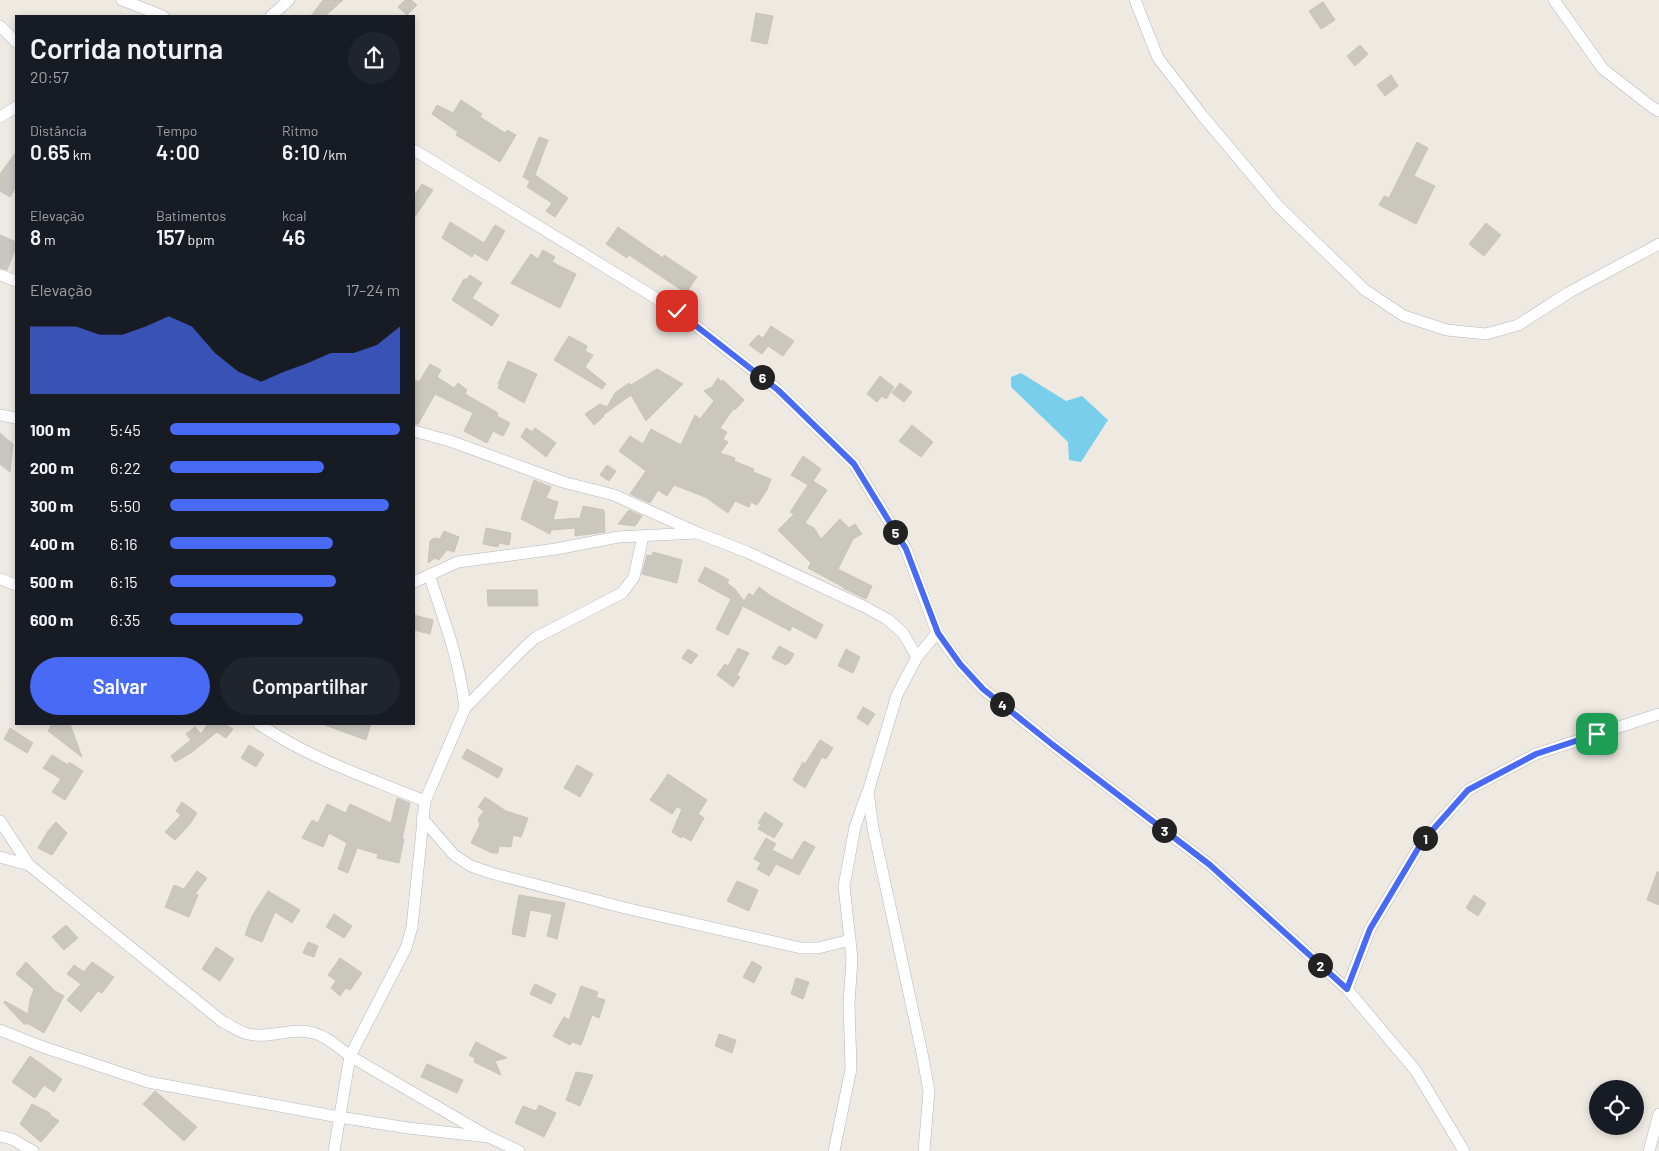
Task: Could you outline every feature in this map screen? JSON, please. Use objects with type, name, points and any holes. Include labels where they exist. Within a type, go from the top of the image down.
[{"type":"street","points":[[122,0],[160,15]]},
{"type":"street","points":[[271,15],[289,0]]},
{"type":"street","points":[[1134,0],[1158,58],[1202,115],[1279,207],[1365,290],[1404,316],[1447,330],[1486,334],[1518,324],[1568,293],[1659,244]]},
{"type":"street","points":[[1554,0],[1603,69],[1659,111]]},
{"type":"street","points":[[0,26],[15,41]]},
{"type":"street","points":[[0,117],[15,108]]},
{"type":"street","points":[[415,151],[677,311],[778,390],[854,464],[906,549],[938,633],[960,664],[983,689],[1210,865],[1347,989],[1416,1071],[1464,1151]]},
{"type":"street","points":[[0,275],[15,281]]},
{"type":"street","points":[[0,415],[15,418]]},
{"type":"street","points":[[415,431],[450,441],[563,482],[614,496],[746,552],[887,619],[903,633],[917,657]]},
{"type":"street","points":[[415,582],[458,562],[556,549],[618,537],[698,533]]},
{"type":"street","points":[[334,1151],[350,1056],[406,948],[412,927],[424,801],[465,708],[535,638],[622,593],[634,577],[643,536]]},
{"type":"street","points":[[429,575],[453,645],[465,708]]},
{"type":"street","points":[[0,579],[15,585]]},
{"type":"street","points":[[834,1151],[851,1069],[849,1003],[852,959],[844,886],[846,871],[855,827],[868,792],[897,695],[917,657],[938,633]]},
{"type":"street","points":[[1347,989],[1370,929],[1422,842],[1468,790],[1536,754],[1659,714]]},
{"type":"street","points":[[260,725],[270,732],[330,763],[424,801]]},
{"type":"street","points":[[868,792],[873,828],[929,1091],[924,1151]]},
{"type":"street","points":[[422,818],[454,855],[471,866],[491,873],[625,908],[802,948],[818,948],[850,940]]},
{"type":"street","points":[[0,821],[29,865],[223,1022],[247,1034],[269,1036],[295,1031],[315,1033],[329,1040],[350,1056],[489,1137],[519,1151]]},
{"type":"street","points":[[0,857],[29,865]]},
{"type":"street","points":[[0,1030],[43,1047],[148,1082],[339,1117],[408,1128],[489,1137]]},
{"type":"street","points":[[1649,1151],[1659,1114]]},
{"type":"street","points":[[0,1136],[12,1139],[33,1151]]},
{"type":"water","points":[[1021,373],[1066,401],[1082,396],[1108,420],[1081,462],[1069,460],[1068,442],[1011,387],[1011,377]]},
{"type":"building","points":[[323,0],[343,0],[326,15],[312,15]]},
{"type":"building","points":[[405,0],[411,0],[417,5],[407,15],[398,7]]},
{"type":"building","points":[[1323,2],[1335,20],[1321,29],[1309,11]]},
{"type":"building","points":[[756,13],[773,16],[767,44],[751,41]]},
{"type":"building","points":[[1360,45],[1368,54],[1355,66],[1347,56]]},
{"type":"building","points":[[1391,75],[1398,86],[1385,96],[1377,85]]},
{"type":"building","points":[[461,100],[482,114],[480,117],[505,133],[507,130],[516,135],[500,162],[456,135],[458,132],[432,114],[437,105],[453,113]]},
{"type":"building","points":[[539,137],[548,140],[535,175],[568,198],[555,217],[546,211],[552,203],[527,187],[530,181],[523,177]]},
{"type":"building","points":[[1417,142],[1428,148],[1414,176],[1435,186],[1416,224],[1379,205],[1384,196],[1389,198]]},
{"type":"building","points":[[15,153],[15,188],[10,197],[0,191],[0,174]]},
{"type":"building","points":[[422,184],[433,190],[415,217],[415,194]]},
{"type":"building","points":[[450,222],[484,243],[495,225],[505,231],[487,261],[474,253],[472,257],[442,238]]},
{"type":"building","points":[[1486,223],[1501,235],[1484,256],[1469,244]]},
{"type":"building","points":[[618,227],[663,258],[664,255],[697,277],[686,293],[629,255],[627,258],[606,244]]},
{"type":"building","points":[[0,235],[15,242],[15,250],[7,270],[0,268]]},
{"type":"building","points":[[543,250],[555,257],[552,262],[576,274],[560,308],[511,283],[531,254],[538,259]]},
{"type":"building","points":[[470,275],[482,283],[472,298],[499,315],[492,326],[452,300],[464,279],[466,280]]},
{"type":"building","points":[[771,326],[794,341],[783,356],[768,346],[762,354],[749,345],[758,335],[763,338]]},
{"type":"building","points":[[569,336],[587,346],[585,351],[593,355],[585,367],[606,384],[602,389],[554,360]]},
{"type":"building","points":[[508,361],[537,374],[524,403],[498,388]]},
{"type":"building","points":[[430,364],[441,370],[437,377],[454,388],[458,383],[467,390],[465,394],[498,413],[497,416],[510,423],[503,436],[493,431],[487,443],[464,431],[473,413],[435,394],[418,424],[415,424],[415,380],[419,382]]},
{"type":"building","points":[[657,369],[683,384],[646,421],[631,395],[603,415],[594,425],[585,414],[600,404],[607,407],[615,393],[629,383],[631,385]]},
{"type":"building","points":[[880,376],[894,387],[886,399],[882,396],[877,402],[867,394]]},
{"type":"building","points":[[718,378],[722,382],[723,380],[744,400],[735,410],[734,408],[720,428],[727,432],[723,439],[728,442],[720,453],[735,458],[734,461],[754,469],[753,472],[771,479],[767,490],[757,505],[751,502],[749,507],[735,501],[728,513],[705,497],[674,485],[667,496],[658,490],[650,503],[630,494],[646,471],[619,451],[630,436],[643,444],[651,429],[681,445],[695,415],[700,419],[714,401],[704,391],[712,387]]},
{"type":"building","points":[[900,383],[912,392],[904,402],[892,393]]},
{"type":"building","points":[[912,425],[933,442],[921,457],[899,441]]},
{"type":"building","points":[[526,428],[532,432],[535,428],[556,443],[546,457],[521,437]]},
{"type":"building","points":[[0,433],[13,444],[10,472],[0,464]]},
{"type":"building","points":[[803,456],[821,469],[813,481],[827,490],[805,523],[814,528],[821,539],[840,519],[849,528],[855,524],[862,534],[853,539],[838,569],[872,586],[866,599],[808,568],[811,563],[778,530],[794,514],[790,512],[808,485],[791,475]]},
{"type":"building","points":[[607,465],[616,471],[609,481],[600,475]]},
{"type":"building","points":[[534,480],[551,487],[546,498],[558,502],[553,520],[580,518],[583,506],[604,510],[605,532],[575,536],[575,528],[551,530],[550,534],[521,519]]},
{"type":"building","points":[[629,510],[642,516],[635,526],[618,524]]},
{"type":"building","points":[[486,528],[511,533],[509,545],[499,543],[498,547],[483,544]]},
{"type":"building","points":[[444,531],[459,537],[454,552],[447,550],[439,560],[435,558],[428,563],[430,541],[434,538],[440,539]]},
{"type":"building","points":[[653,552],[682,560],[677,583],[642,574],[647,555],[652,556]]},
{"type":"building","points":[[705,567],[729,580],[727,583],[735,589],[744,601],[749,593],[753,596],[759,587],[771,596],[823,625],[816,639],[792,626],[790,631],[743,606],[728,635],[716,629],[731,599],[698,581]]},
{"type":"building","points":[[487,590],[537,590],[538,606],[488,606]]},
{"type":"building","points":[[415,615],[433,620],[430,634],[415,630]]},
{"type":"building","points":[[779,646],[794,654],[786,665],[772,658]]},
{"type":"building","points":[[738,648],[749,653],[737,675],[740,677],[733,687],[717,675],[725,664],[728,666]]},
{"type":"building","points":[[688,649],[698,655],[691,664],[682,658]]},
{"type":"building","points":[[846,649],[860,657],[853,673],[838,666]]},
{"type":"building","points":[[863,707],[875,714],[868,725],[857,718]]},
{"type":"building","points":[[51,725],[70,725],[82,757],[48,731]]},
{"type":"building","points":[[207,725],[226,725],[233,729],[226,738],[217,732],[191,753],[175,762],[171,756],[191,740],[186,734],[195,727],[201,734]]},
{"type":"building","points":[[325,725],[371,725],[366,740]]},
{"type":"building","points":[[10,728],[33,743],[27,753],[4,739]]},
{"type":"building","points":[[820,740],[833,748],[826,759],[822,757],[805,788],[793,780],[803,762],[805,764]]},
{"type":"building","points":[[249,745],[264,754],[256,767],[241,758]]},
{"type":"building","points":[[467,749],[503,769],[498,778],[462,758]]},
{"type":"building","points":[[52,755],[68,765],[69,762],[83,771],[65,800],[52,792],[61,779],[43,768]]},
{"type":"building","points":[[577,765],[593,774],[580,797],[564,788]]},
{"type":"building","points":[[668,774],[707,800],[698,814],[704,818],[691,841],[682,836],[681,838],[672,832],[682,809],[677,807],[672,814],[650,800]]},
{"type":"building","points":[[485,797],[506,811],[528,818],[521,837],[513,835],[511,847],[499,846],[498,853],[492,853],[471,843],[480,825],[478,819],[484,811],[478,807]]},
{"type":"building","points":[[397,798],[410,803],[399,863],[377,858],[378,854],[357,848],[348,873],[338,869],[347,843],[329,833],[323,847],[302,838],[312,820],[318,823],[327,804],[346,813],[350,804],[391,823]]},
{"type":"building","points":[[182,802],[197,813],[190,824],[175,840],[165,832],[181,815],[176,811]]},
{"type":"building","points":[[765,812],[783,824],[774,838],[758,829],[761,824],[758,823]]},
{"type":"building","points":[[56,822],[67,833],[52,855],[38,848]]},
{"type":"building","points":[[766,838],[776,844],[772,850],[792,860],[804,841],[815,847],[799,875],[776,864],[769,876],[757,869],[761,863],[754,859]]},
{"type":"building","points":[[197,871],[207,878],[195,894],[198,895],[189,917],[165,907],[174,885],[184,889]]},
{"type":"building","points":[[1657,872],[1659,872],[1659,905],[1647,900]]},
{"type":"building","points":[[737,881],[758,890],[749,911],[727,901]]},
{"type":"building","points":[[268,891],[300,910],[292,923],[275,912],[262,942],[245,935],[252,916]]},
{"type":"building","points":[[519,895],[565,903],[557,939],[547,936],[552,914],[530,910],[525,937],[512,934]]},
{"type":"building","points":[[1474,895],[1486,903],[1478,916],[1466,908]]},
{"type":"building","points":[[334,914],[352,926],[344,938],[326,927]]},
{"type":"building","points":[[66,925],[78,938],[64,950],[52,937]]},
{"type":"building","points":[[308,942],[318,946],[314,957],[303,953]]},
{"type":"building","points":[[216,947],[234,959],[220,981],[202,969]]},
{"type":"building","points":[[340,958],[362,973],[350,990],[346,988],[340,996],[331,988],[336,981],[328,975]]},
{"type":"building","points":[[752,961],[762,967],[754,983],[743,977]]},
{"type":"building","points":[[26,962],[55,991],[64,996],[44,1033],[29,1024],[24,1024],[4,1003],[5,1001],[28,1014],[34,989],[16,974]]},
{"type":"building","points":[[92,962],[114,977],[102,993],[98,991],[81,1012],[67,1000],[81,984],[67,974],[74,965],[84,972]]},
{"type":"building","points":[[796,978],[809,982],[803,999],[791,994]]},
{"type":"building","points":[[535,984],[556,994],[551,1004],[530,994]]},
{"type":"building","points":[[581,986],[598,992],[596,997],[605,1000],[599,1018],[592,1015],[581,1045],[572,1042],[570,1045],[553,1036],[564,1017],[569,1020]]},
{"type":"building","points":[[719,1034],[736,1040],[732,1053],[715,1046]]},
{"type":"building","points":[[476,1042],[507,1058],[495,1061],[501,1075],[474,1062],[475,1058],[469,1055]]},
{"type":"building","points":[[30,1056],[62,1079],[54,1092],[44,1085],[35,1098],[12,1082]]},
{"type":"building","points":[[427,1064],[463,1080],[457,1093],[421,1077]]},
{"type":"building","points":[[576,1072],[593,1075],[580,1106],[566,1100]]},
{"type":"building","points":[[155,1091],[197,1127],[184,1141],[143,1104]]},
{"type":"building","points":[[32,1104],[50,1113],[59,1121],[41,1142],[20,1124]]},
{"type":"building","points":[[539,1105],[556,1113],[544,1137],[515,1123],[523,1106],[536,1111]]},
{"type":"route","points":[[677,311],[778,390],[854,464],[906,549],[938,633],[960,664],[983,689],[1210,865],[1347,989],[1370,929],[1422,842],[1468,790],[1536,754],[1597,734]]}]
